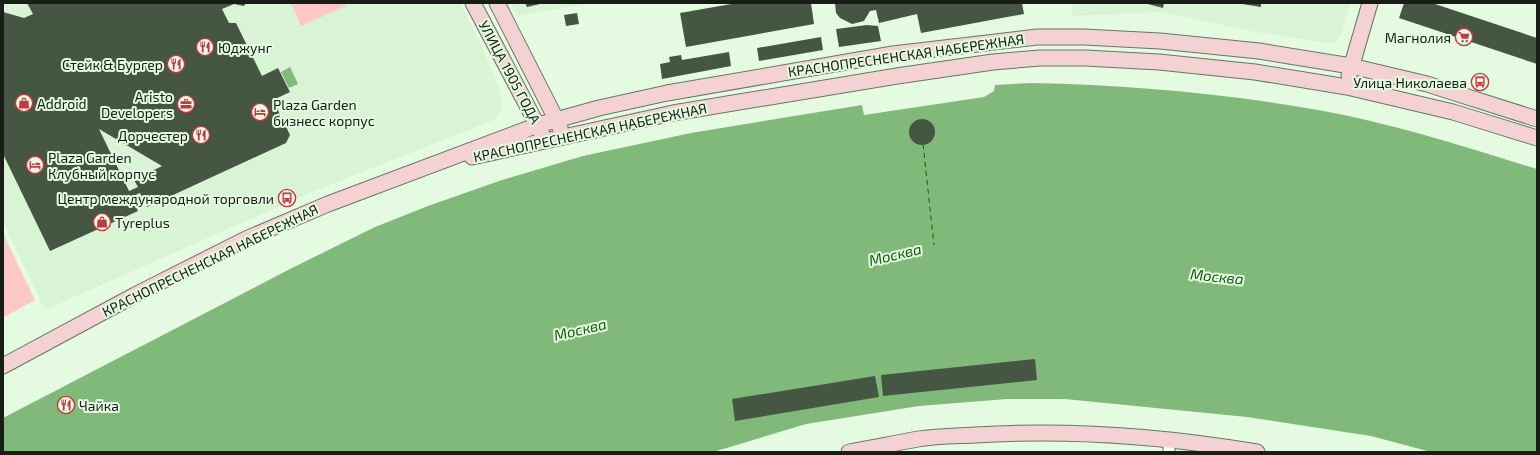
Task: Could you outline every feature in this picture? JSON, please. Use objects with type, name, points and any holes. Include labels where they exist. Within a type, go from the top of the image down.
[{"type":"main road","name":"УЛИЦА 1905 ГОДА","points":[[473,3],[546,142]]},
{"type":"main road","name":"УЛИЦА 1905 ГОДА","points":[[497,3],[565,137]]},
{"type":"main road","points":[[1347,87],[1351,66],[1370,3]]},
{"type":"main road","name":"КРАСНОПРЕСНЕНСКАЯ НАБЕРЕЖНАЯ","points":[[3,366],[135,295],[246,240],[328,204],[422,167],[538,125],[599,108],[667,93],[877,57],[990,41],[1037,37],[1084,36],[1160,41],[1259,52],[1351,66],[1427,84],[1537,119]]},
{"type":"main road","name":"КРАСНОПРЕСНЕНСКАЯ НАБЕРЕЖНАЯ","points":[[422,167],[546,142],[603,127],[673,113],[897,76],[993,62],[1040,58],[1085,58],[1160,62],[1256,72],[1347,87],[1454,112],[1537,138]]},
{"type":"main road","points":[[849,452],[919,439],[1009,433],[1089,433],[1169,446],[1257,452]]},
{"type":"shaded area","name":"Центр международной торговли","points":[[3,3],[460,3],[482,47],[500,91],[502,106],[497,118],[491,121],[300,197],[45,310],[3,222]]},
{"type":"shaded area","points":[[291,3],[345,3],[346,6],[301,26]]},
{"type":"shaded area","points":[[511,3],[592,3],[518,16]]},
{"type":"shaded area","points":[[1072,3],[1350,3],[1342,33],[1337,41],[1328,43],[1255,32],[1162,12],[1072,16]]},
{"type":"shaded area","points":[[3,233],[35,300],[3,318]]},
{"type":"water","points":[[290,67],[298,84],[289,88],[281,72]]},
{"type":"water","name":"Москва","points":[[1031,83],[1175,91],[1247,99],[1318,110],[1346,115],[1401,129],[1537,169],[1537,452],[1431,452],[1371,436],[1247,417],[1065,399],[1007,399],[919,406],[806,424],[713,452],[3,452],[3,418],[290,269],[375,227],[428,206],[502,180],[583,156],[691,133],[862,105],[864,115],[984,97],[994,91],[995,85]]},
{"type":"building","points":[[27,3],[246,3],[244,6],[234,4],[222,9],[229,23],[236,23],[262,76],[278,68],[290,92],[273,100],[290,135],[286,143],[147,207],[140,193],[131,197],[138,211],[50,251],[3,154],[3,12],[24,18],[33,14]],"holes":[[[99,129],[162,166],[134,180],[138,187],[129,191]]]},
{"type":"building","points":[[525,3],[540,3],[540,4],[527,7]]},
{"type":"building","points":[[737,3],[811,3],[814,24],[686,47],[680,13]]},
{"type":"building","points":[[835,3],[1022,3],[1024,14],[921,33],[917,14],[879,23],[876,10],[870,11],[864,21],[852,24],[840,18],[836,13]]},
{"type":"building","points":[[1144,3],[1164,3],[1163,8]]},
{"type":"building","points":[[1236,3],[1261,3],[1261,7]]},
{"type":"building","points":[[1404,3],[1432,3],[1537,38],[1537,64],[1399,18]]},
{"type":"building","points":[[577,13],[579,24],[566,26],[564,15]]},
{"type":"building","points":[[867,25],[878,26],[881,41],[839,47],[836,29]]},
{"type":"building","points":[[821,37],[823,50],[759,61],[757,48]]},
{"type":"building","points":[[729,52],[731,66],[662,79],[660,64],[670,62],[669,57],[681,55],[682,60]]},
{"type":"building","points":[[922,119],[931,123],[935,132],[931,141],[922,145],[913,141],[909,132],[913,123]]},
{"type":"building","points":[[1035,359],[1037,380],[883,396],[881,375]]},
{"type":"building","points":[[875,376],[879,397],[735,421],[732,399]]},
{"type":"ferry route","points":[[923,144],[934,245]]},
{"type":"place","name":"Магнолия","points":[[1464,37]]},
{"type":"place","name":"Юджунг","points":[[205,47]]},
{"type":"place","name":"Стейк & Бургер","points":[[176,64]]},
{"type":"place","name":"Улица Николаева","points":[[1480,82]]},
{"type":"place","name":"Addroid","points":[[24,103]]},
{"type":"place","name":"Aristo Developers","points":[[186,104]]},
{"type":"place","name":"Plaza Garden бизнесс корпус","points":[[260,112]]},
{"type":"place","name":"Дорчестер","points":[[201,135]]},
{"type":"place","name":"Plaza Garden Клубный корпус","points":[[35,165]]},
{"type":"place","name":"Центр международной торговли","points":[[287,198]]},
{"type":"place","name":"Tyreplus","points":[[102,222]]},
{"type":"place","name":"Чайка","points":[[66,405]]}]
